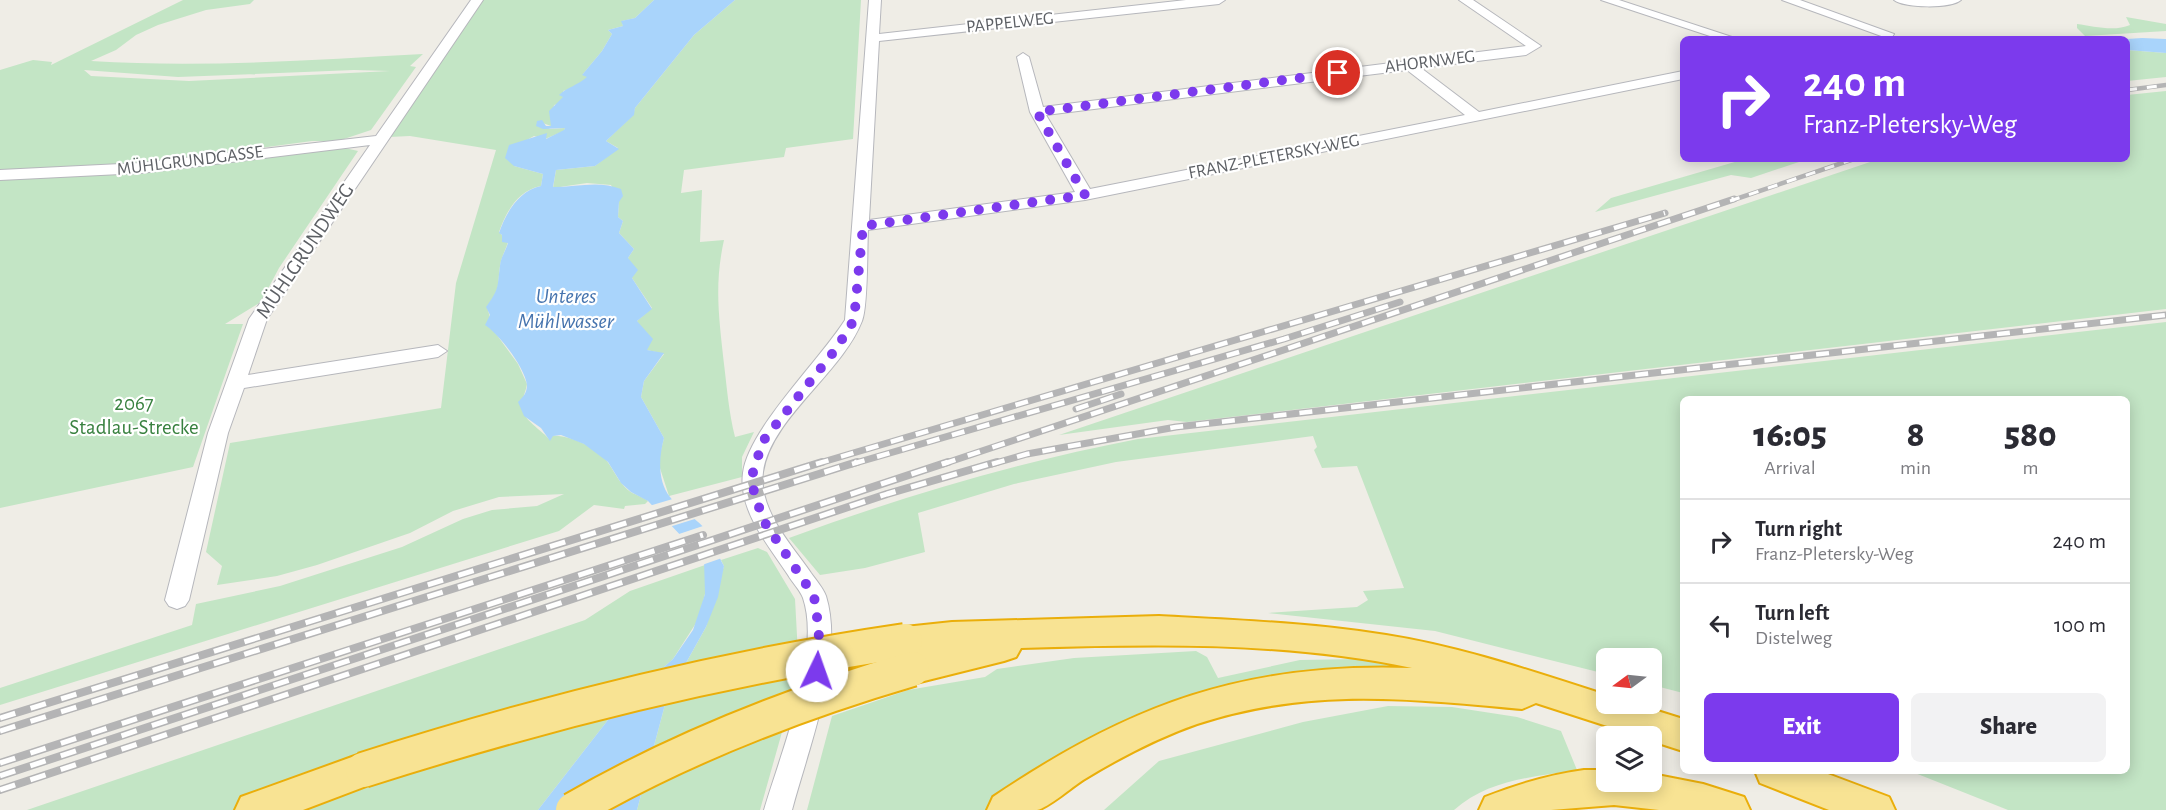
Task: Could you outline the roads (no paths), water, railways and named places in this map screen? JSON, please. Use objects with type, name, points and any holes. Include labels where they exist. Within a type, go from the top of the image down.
[{"type":"highway","points":[[255,810],[363,770],[482,731],[663,683],[769,660],[908,655],[1056,634],[1193,630],[1321,639],[1447,660],[1680,734]]},
{"type":"highway","points":[[573,810],[670,759],[753,723],[830,694],[908,655]]},
{"type":"highway","points":[[1007,810],[1056,774],[1126,735],[1184,712],[1245,696],[1306,686],[1376,682],[1569,697]]},
{"type":"highway","points":[[1782,774],[1875,810]]},
{"type":"highway","points":[[1499,810],[1514,802],[1549,793],[1592,788],[1635,789],[1679,795],[1730,810]]},
{"type":"street","name":"MÜHLGRUNDWEG","points":[[177,600],[218,433],[258,319],[477,0]]},
{"type":"street","points":[[778,810],[817,671],[819,631],[814,596],[763,520],[753,488],[753,472],[763,441],[836,349],[854,320],[863,226],[875,0]]},
{"type":"street","name":"PAPPELWEG","points":[[873,38],[1219,0]]},
{"type":"street","points":[[1466,1],[1481,0]]},
{"type":"street","points":[[1607,0],[1722,36]]},
{"type":"street","points":[[1788,0],[1888,34],[1878,36]]},
{"type":"street","points":[[1900,0],[1932,3],[1954,0]]},
{"type":"street","name":"AHORNWEG","points":[[1037,112],[1526,51],[1535,46],[1466,1]]},
{"type":"street","points":[[1023,57],[1037,112],[1085,195]]},
{"type":"street","points":[[1408,64],[1477,117]]},
{"type":"street","name":"FRANZ-PLETERSKY-WEG","points":[[863,226],[1085,195],[1680,76]]},
{"type":"street","name":"MÜHLGRUNDGASSE","points":[[0,175],[141,168],[379,140]]},
{"type":"street","points":[[234,382],[438,351]]},
{"type":"water","name":"Unteres Mühlwasser","points":[[654,0],[735,0],[694,35],[635,108],[634,115],[606,141],[619,149],[595,166],[556,170],[553,187],[596,184],[621,189],[623,196],[619,202],[618,217],[623,221],[619,233],[634,249],[628,258],[638,270],[632,278],[652,309],[637,321],[653,339],[647,350],[664,353],[644,381],[641,397],[664,438],[660,461],[661,476],[670,497],[705,529],[724,566],[718,597],[706,627],[667,697],[637,810],[538,810],[618,707],[673,659],[693,630],[705,594],[704,560],[648,501],[631,492],[621,483],[608,462],[584,444],[561,435],[553,436],[550,441],[541,428],[524,416],[518,402],[523,397],[527,385],[522,370],[498,336],[485,325],[490,315],[486,307],[496,291],[501,260],[508,243],[502,242],[502,235],[499,233],[502,225],[519,198],[541,186],[543,174],[514,166],[505,158],[509,145],[547,133],[546,139],[564,130],[565,128],[543,129],[536,126],[537,121],[542,120],[546,126],[551,126],[549,111],[563,97],[559,95],[587,77],[582,75],[602,51],[612,34],[608,30],[623,26],[621,21],[635,18]]},
{"type":"water","points":[[2130,39],[2166,39],[2166,53],[2130,50]]},
{"type":"railway","points":[[2130,90],[2166,85]]},
{"type":"railway","points":[[1730,201],[1845,162]]},
{"type":"railway","points":[[943,464],[1734,199]]},
{"type":"railway","points":[[816,464],[1665,213]]},
{"type":"railway","points":[[852,464],[1284,339],[1400,302]]},
{"type":"railway","points":[[992,464],[1027,454],[1176,427],[2166,315]]},
{"type":"railway","points":[[1076,409],[1121,394]]},
{"type":"railway","points":[[0,718],[822,462]]},
{"type":"railway","points":[[0,731],[857,462]]},
{"type":"railway","points":[[0,776],[948,462]]},
{"type":"railway","points":[[0,790],[887,494],[997,462]]},
{"type":"railway","points":[[0,763],[703,535]]},
{"type":"park label","name":"2067 Stadlau-Strecke","points":[[134,415]]}]
